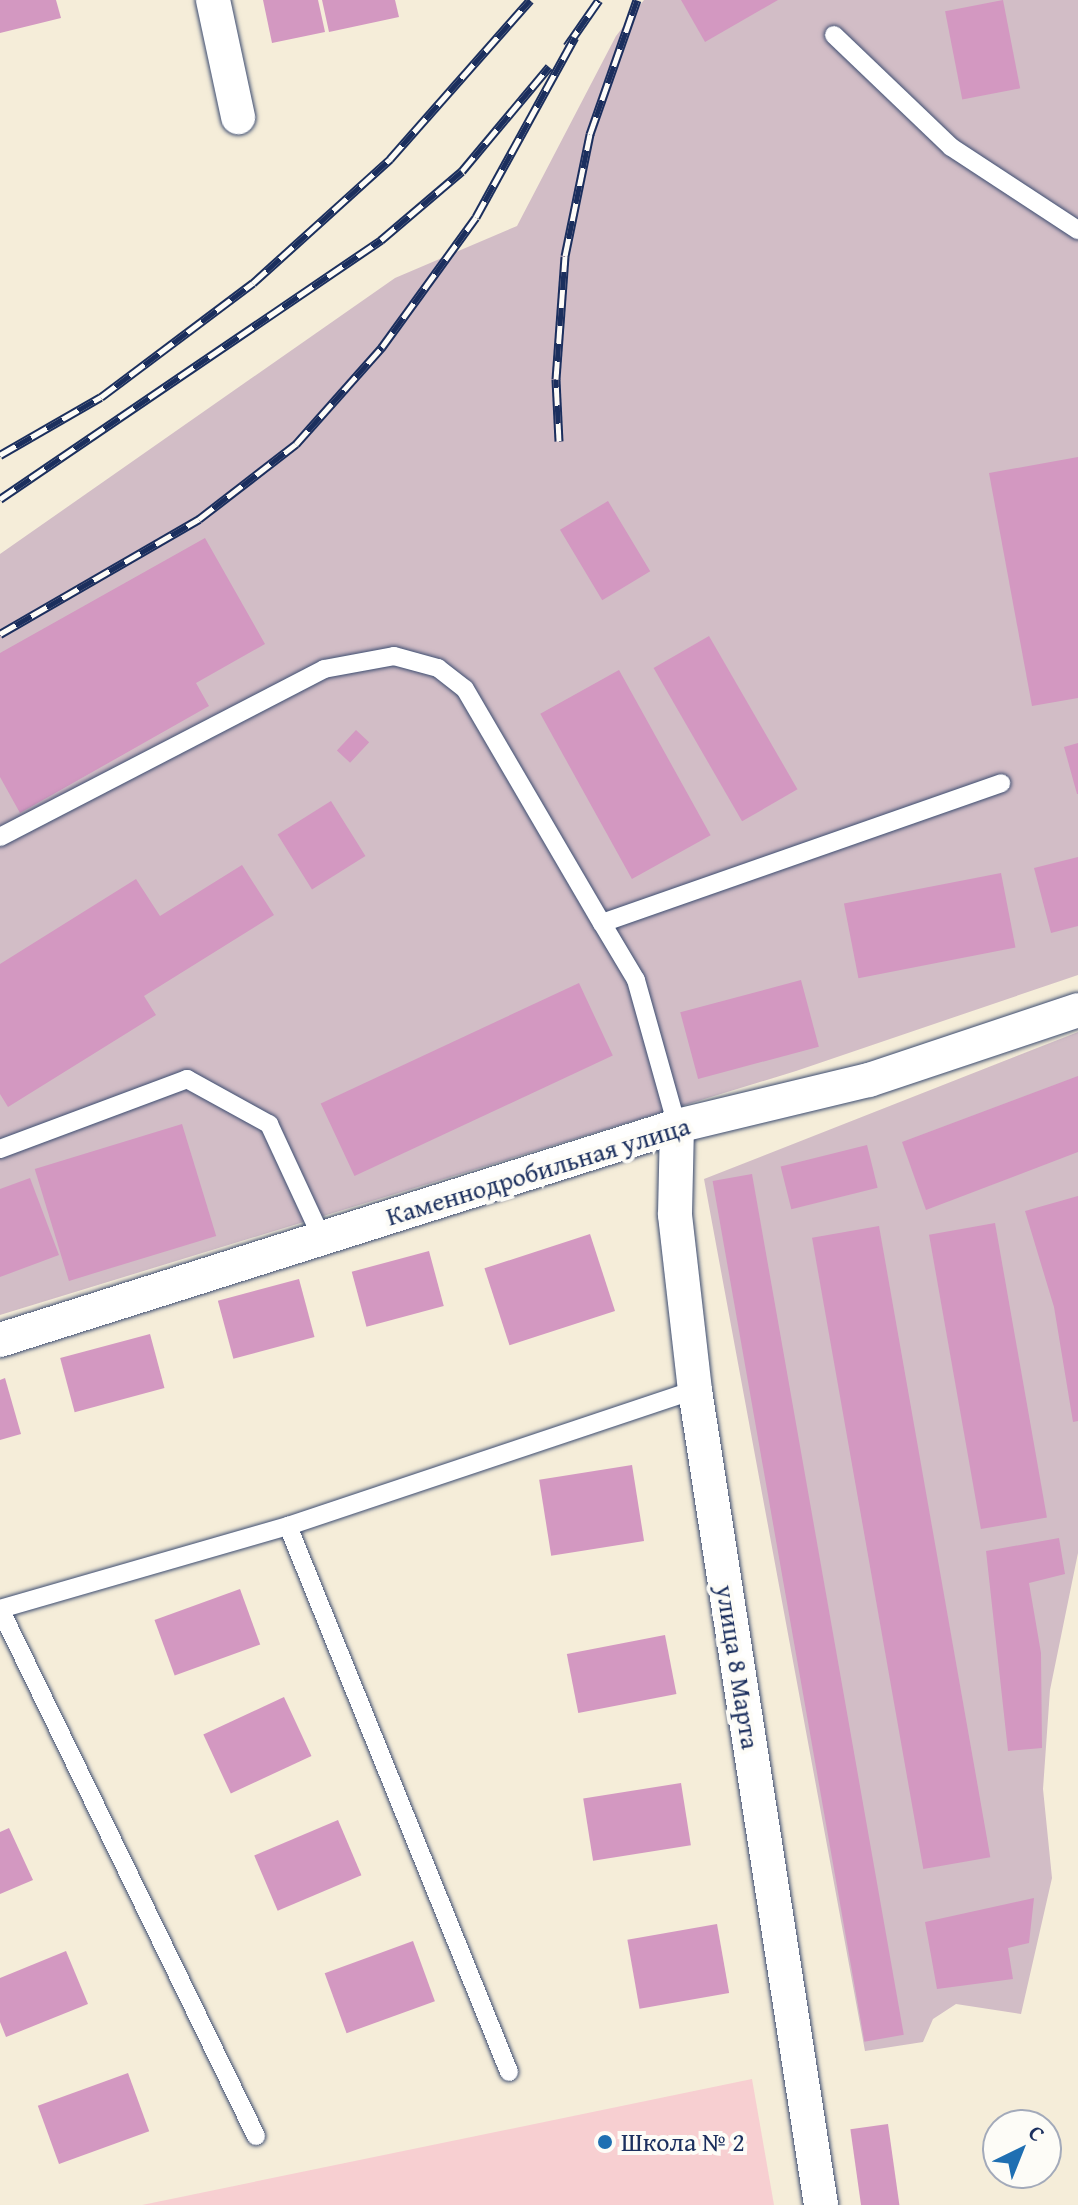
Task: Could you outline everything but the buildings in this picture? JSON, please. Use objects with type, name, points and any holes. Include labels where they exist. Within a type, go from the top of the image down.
[{"type":"street","points":[[213,0],[238,117]]},
{"type":"street","name":"Каменнодробильная улица","points":[[0,1340],[677,1126],[869,1080],[1078,1010]]},
{"type":"street","name":"улица 8 Марта","points":[[677,1126],[675,1215],[695,1390],[821,2205]]},
{"type":"lane","points":[[834,35],[951,147],[1078,230]]},
{"type":"lane","points":[[0,837],[324,669],[394,656],[438,668],[465,689],[636,980],[677,1126]]},
{"type":"lane","points":[[602,923],[1001,783]]},
{"type":"lane","points":[[0,1149],[187,1079],[269,1124],[322,1238]]},
{"type":"lane","points":[[256,2136],[0,1609],[288,1526],[695,1390]]},
{"type":"lane","points":[[288,1526],[509,2072]]},
{"type":"shaded area","points":[[644,0],[1078,0],[1078,975],[796,1071],[0,1315],[0,554],[395,278],[517,226],[616,36]]},
{"type":"shaded area","points":[[1078,1032],[1078,1553],[1050,1690],[1043,1789],[1052,1878],[1021,2014],[956,2004],[933,2019],[923,2042],[865,2051],[704,1179]]},
{"type":"shaded area","name":"Школа № 2","points":[[752,2079],[774,2205],[142,2205]]},
{"type":"railway","points":[[0,455],[101,397],[253,283],[390,159],[530,0]]},
{"type":"railway","points":[[567,46],[599,0]]},
{"type":"railway","points":[[559,441],[556,379],[565,256],[590,134],[637,0]]},
{"type":"railway","points":[[0,634],[199,519],[296,444],[382,347],[476,217],[575,37]]},
{"type":"railway","points":[[0,499],[381,240],[462,171],[549,67]]},
{"type":"place","name":"Школа № 2","points":[[605,2142]]}]
